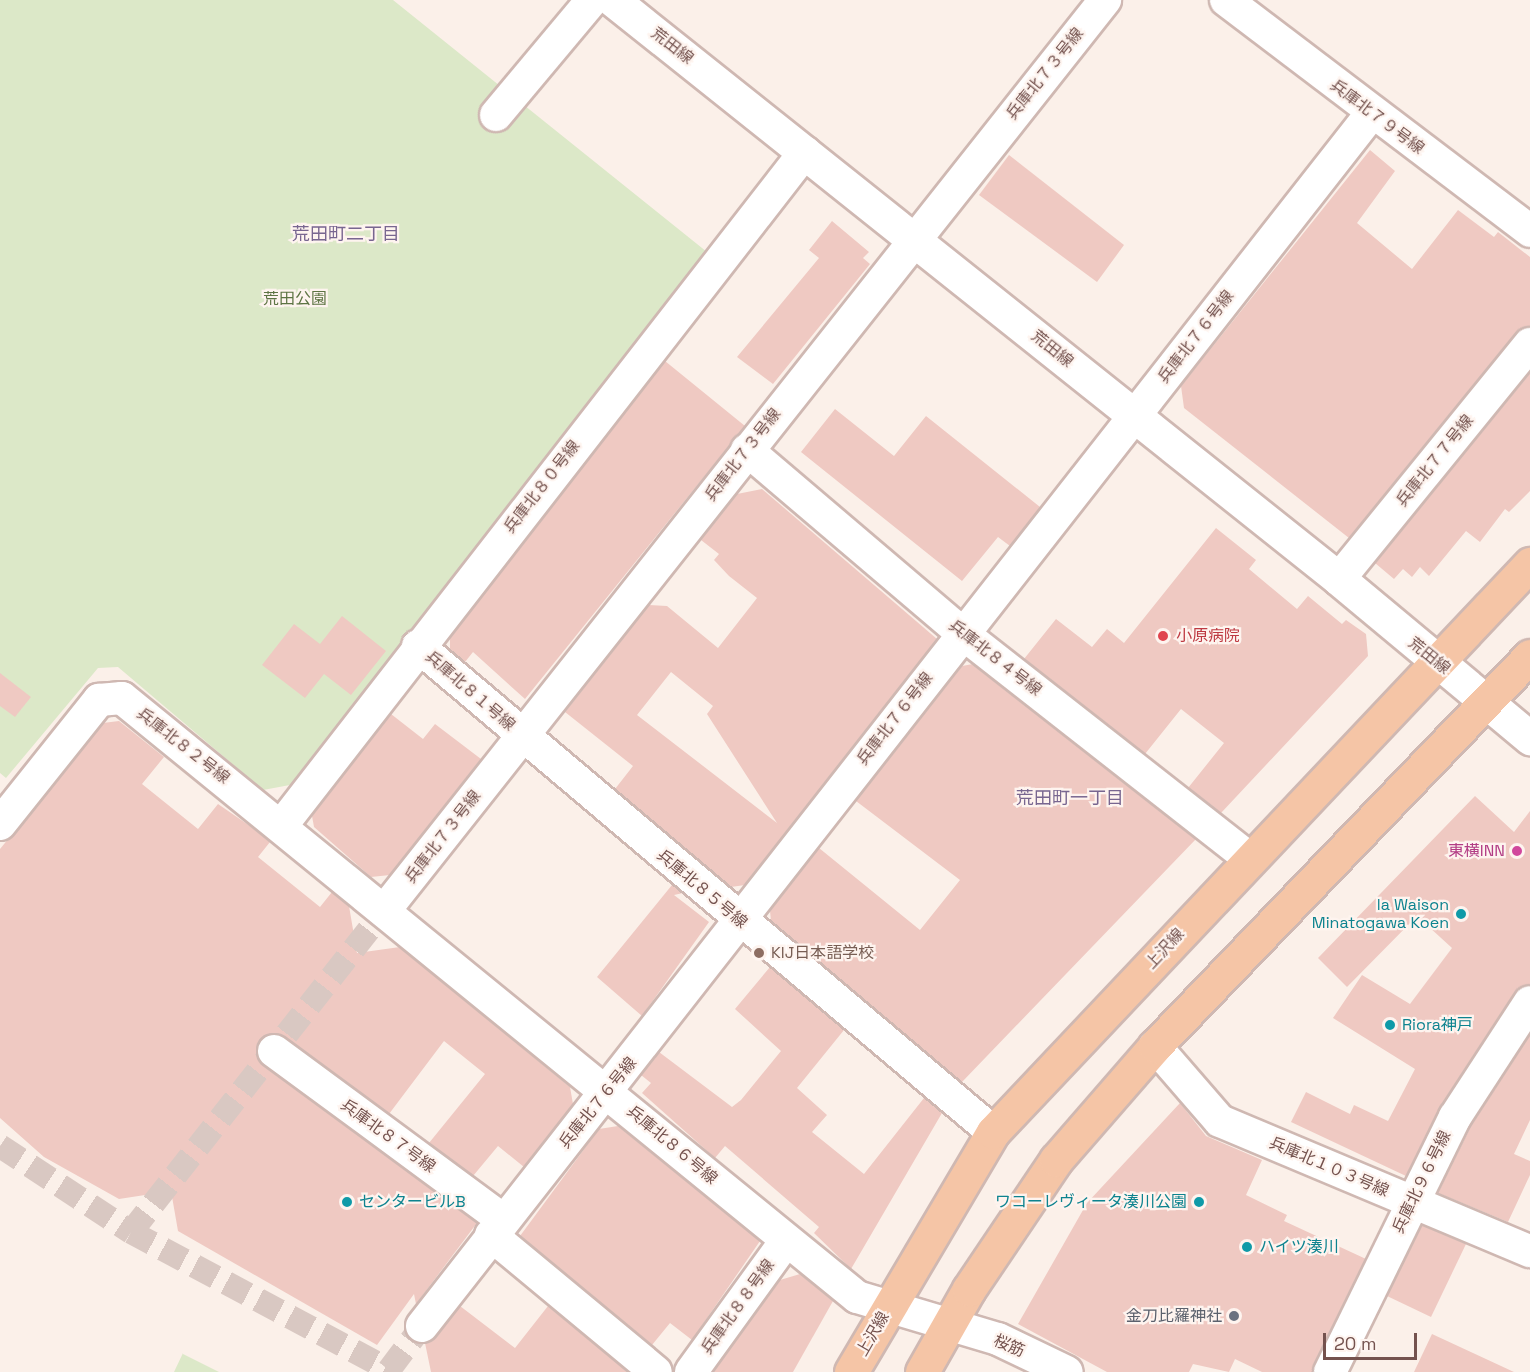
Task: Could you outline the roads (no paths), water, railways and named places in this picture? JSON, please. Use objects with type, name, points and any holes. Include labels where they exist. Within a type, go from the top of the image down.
[{"type":"main road","name":"上沢線","points":[[851,1372],[993,1132],[1249,858],[1530,564]]},
{"type":"main road","points":[[922,1372],[949,1325],[1056,1160],[1155,1046],[1530,656]]},
{"type":"street","points":[[496,115],[592,0]]},
{"type":"street","name":"荒田線","points":[[613,0],[1136,415],[1339,579],[1437,663],[1530,738]]},
{"type":"street","name":"兵庫北７３号線","points":[[384,911],[914,238],[1105,0]]},
{"type":"street","name":"兵庫北７９号線","points":[[1226,0],[1371,114],[1530,231]]},
{"type":"street","name":"兵庫北７６号線","points":[[422,1326],[497,1227],[608,1091],[962,633],[1371,114]]},
{"type":"street","name":"兵庫北８０号線","points":[[282,825],[418,646],[805,152]]},
{"type":"street","name":"兵庫北７７号線","points":[[1339,579],[1530,344]]},
{"type":"street","name":"兵庫北８４号線","points":[[747,450],[962,633],[1249,858]]},
{"type":"street","name":"兵庫北８１号線","points":[[418,646],[522,737]]},
{"type":"street","name":"兵庫北８２号線","points":[[0,824],[99,700],[122,698],[282,825],[384,911]]},
{"type":"street","name":"兵庫北８５号線","points":[[522,737],[993,1132]]},
{"type":"street","name":"兵庫北８６号線","points":[[384,911],[608,1091],[786,1241],[857,1297],[949,1325]]},
{"type":"street","name":"兵庫北９６号線","points":[[1330,1372],[1412,1200],[1455,1117],[1530,1002]]},
{"type":"street","name":"兵庫北１０３号線","points":[[1155,1046],[1220,1121],[1530,1251]]},
{"type":"street","name":"兵庫北８７号線","points":[[274,1051],[497,1227],[656,1372]]},
{"type":"street","name":"兵庫北８８号線","points":[[691,1372],[786,1241]]},
{"type":"street","name":"桜筋","points":[[949,1325],[998,1339],[1067,1372]]},
{"type":"tunnel","points":[[131,1232],[384,911]]},
{"type":"tunnel","points":[[0,1146],[131,1232],[393,1372]]},
{"type":"tunnel","points":[[389,1370],[422,1326]]},
{"type":"place","name":"小原病院","points":[[1163,636]]},
{"type":"place","name":"東横INN","points":[[1517,851]]},
{"type":"place","name":"la Waison Minatogawa Koen","points":[[1461,914]]},
{"type":"place","name":"KIJ日本語学校","points":[[759,953]]},
{"type":"place","name":"Riora神戸","points":[[1390,1025]]},
{"type":"place","name":"センタービルB","points":[[347,1202]]},
{"type":"place","name":"ワコーレヴィータ湊川公園","points":[[1199,1202]]},
{"type":"place","name":"ハイツ湊川","points":[[1247,1247]]},
{"type":"place","name":"金刀比羅神社","points":[[1234,1316]]},
{"type":"district","name":"荒田町二丁目","points":[[346,234]]},
{"type":"district","name":"荒田町一丁目","points":[[1070,798]]},
{"type":"park label","name":"荒田公園","points":[[295,299]]}]
